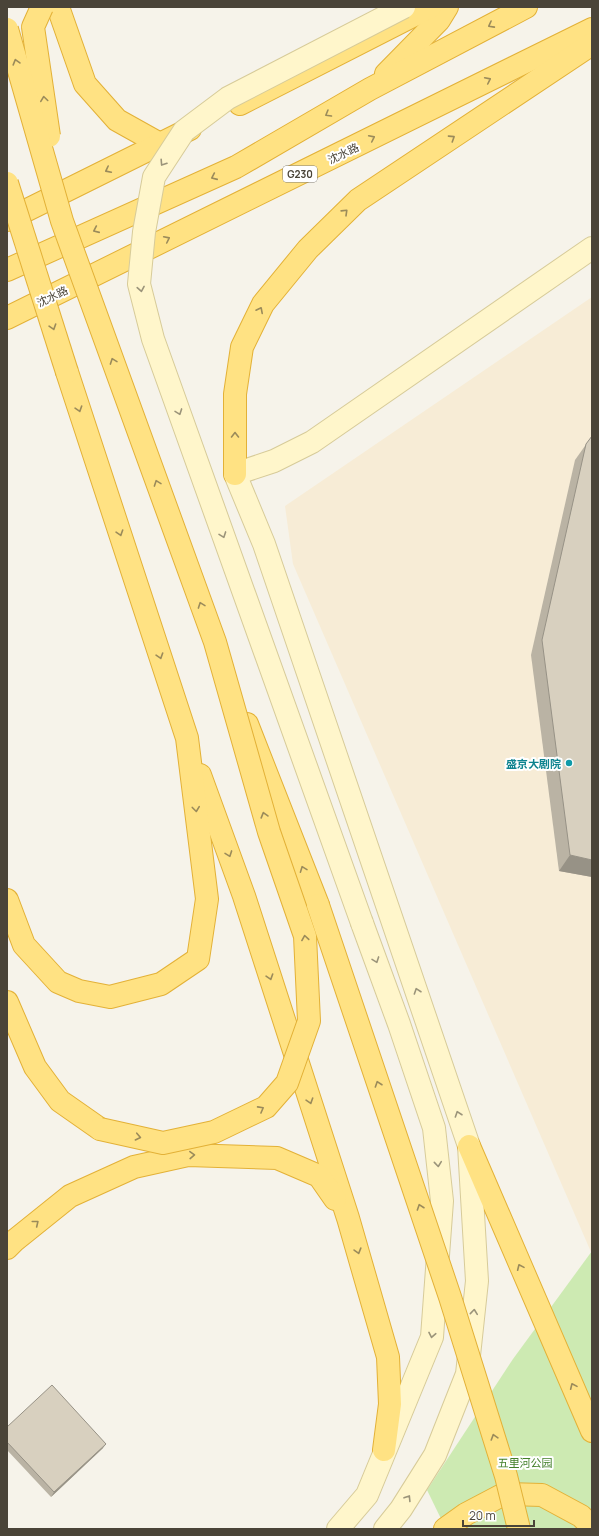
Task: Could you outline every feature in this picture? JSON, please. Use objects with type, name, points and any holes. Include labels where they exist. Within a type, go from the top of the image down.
[{"type":"highway","points":[[42,7],[34,28],[62,221]]},
{"type":"highway","points":[[58,7],[85,84],[117,120],[160,144]]},
{"type":"highway","points":[[7,220],[430,7]]},
{"type":"highway","points":[[370,89],[439,20],[447,7]]},
{"type":"highway","points":[[7,270],[236,167],[370,89],[526,7]]},
{"type":"highway","points":[[7,29],[62,221],[215,642],[318,905],[450,1297],[506,1476],[518,1529]]},
{"type":"highway","name":"沈水路","points":[[7,318],[592,29]]},
{"type":"highway","points":[[235,474],[235,394],[242,347],[263,304],[308,249],[358,200],[592,44]]},
{"type":"highway","points":[[7,183],[67,372],[187,738],[244,896],[348,1218],[388,1357],[390,1404],[384,1450]]},
{"type":"highway","points":[[7,1002],[35,1067],[60,1101],[100,1129],[163,1143],[214,1132],[266,1107],[288,1083],[309,1021],[305,936],[269,832],[215,642]]},
{"type":"highway","points":[[7,900],[24,945],[58,982],[79,990],[110,997],[162,984],[198,959],[207,899],[187,738]]},
{"type":"highway","points":[[469,1146],[592,1431]]},
{"type":"highway","points":[[7,1248],[70,1196],[134,1167],[188,1155],[278,1158],[319,1176],[348,1218]]},
{"type":"highway","points":[[445,1529],[466,1514],[504,1494],[542,1495],[580,1516],[592,1527]]},
{"type":"main road","points":[[338,1529],[367,1495],[384,1450],[432,1337],[442,1201],[434,1128],[399,1024],[153,339],[140,284],[144,232],[154,177],[184,131],[228,98],[404,7]]},
{"type":"main road","points":[[385,1529],[401,1509],[435,1455],[468,1374],[477,1281],[469,1146],[264,544],[235,474],[274,461],[312,442],[592,248]]},
{"type":"shaded area","points":[[592,297],[591,1252],[293,564],[285,506]]},
{"type":"green space","name":"五里河公园","points":[[592,1251],[592,1529],[446,1529],[427,1490],[513,1359]]},
{"type":"building","name":"盛京大剧院","points":[[592,436],[592,860],[570,855],[542,640],[586,444]]},
{"type":"building","points":[[52,1385],[106,1444],[54,1492],[7,1442],[7,1427]]},
{"type":"place","name":"盛京大剧院","points":[[569,763]]}]
